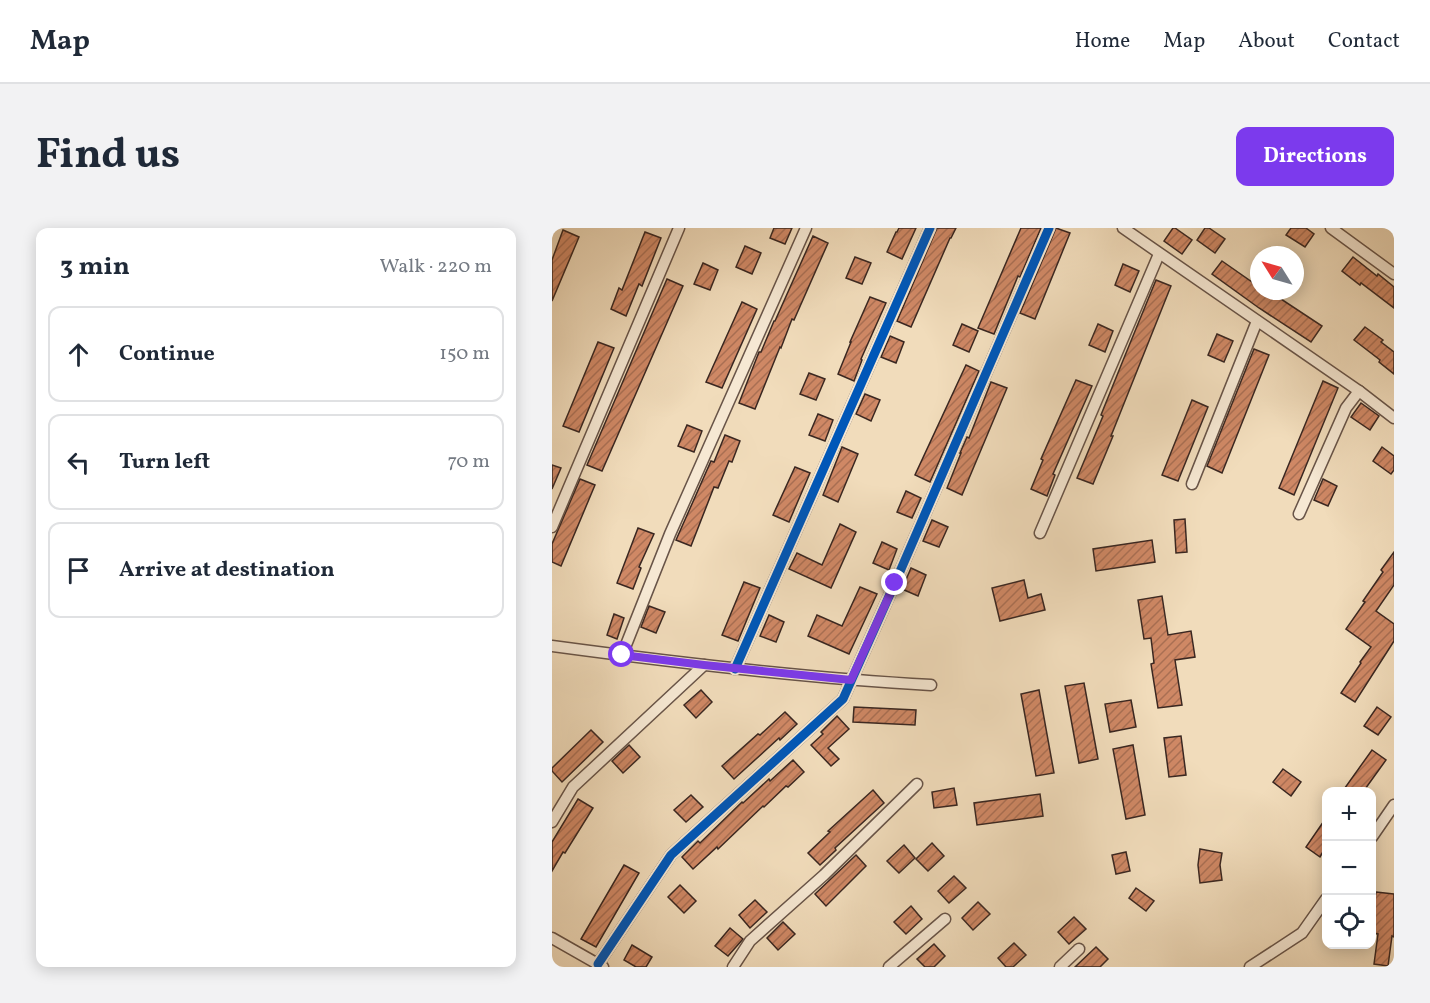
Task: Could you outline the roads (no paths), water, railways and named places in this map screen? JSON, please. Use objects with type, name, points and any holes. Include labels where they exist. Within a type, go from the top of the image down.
[{"type":"street","points":[[552,527],[679,228]]},
{"type":"street","points":[[622,655],[670,534],[806,228]]},
{"type":"street","points":[[735,669],[930,228]]},
{"type":"street","points":[[552,938],[600,966],[671,855],[843,699],[1049,228]]},
{"type":"street","points":[[1123,228],[1359,391],[1394,418]]},
{"type":"street","points":[[1331,228],[1394,274]]},
{"type":"street","points":[[1040,533],[1159,254]]},
{"type":"street","points":[[1192,484],[1257,321]]},
{"type":"street","points":[[1299,514],[1346,408],[1359,391]]},
{"type":"street","points":[[552,646],[735,669],[931,685]]},
{"type":"street","points":[[552,822],[573,787],[704,665]]},
{"type":"street","points":[[733,967],[750,941],[824,875],[917,784]]},
{"type":"street","points":[[1376,830],[1394,805]]},
{"type":"street","points":[[1250,967],[1302,933],[1322,905]]},
{"type":"street","points":[[889,967],[945,919]]},
{"type":"street","points":[[1060,967],[1079,949]]},
{"type":"street","points":[[1262,967],[1267,955]]}]
